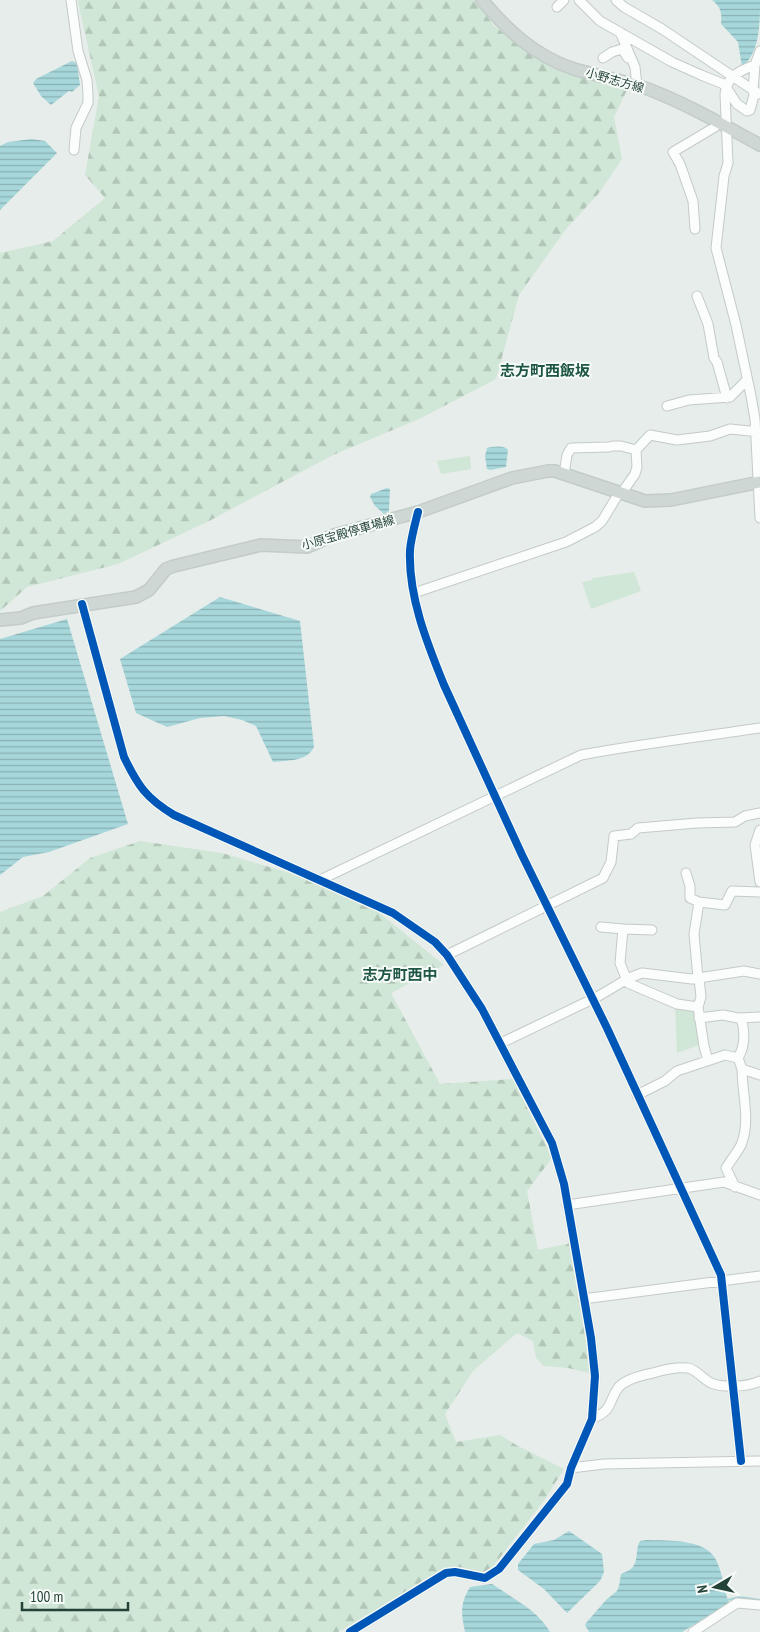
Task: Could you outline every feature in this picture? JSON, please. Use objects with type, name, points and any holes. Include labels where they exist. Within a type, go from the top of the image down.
[{"type":"main road","name":"小野志方線","points":[[482,0],[510,31],[552,60],[572,68],[638,86],[679,102],[760,144]]},
{"type":"main road","name":"小原宝殿停車場線","points":[[0,620],[21,618],[34,613],[82,604],[136,597],[149,590],[166,569],[174,566],[261,545],[307,547],[334,535],[418,512],[512,478],[548,471],[564,474],[645,501],[659,502],[759,482]]},
{"type":"street","points":[[71,0],[78,51],[87,80],[88,95],[88,103],[76,128],[74,150]]},
{"type":"street","points":[[557,8],[564,0]]},
{"type":"street","points":[[579,0],[600,21],[672,62],[726,86],[737,104],[747,111],[750,110],[754,95],[757,92],[755,65],[760,51]]},
{"type":"street","points":[[616,0],[757,92]]},
{"type":"street","points":[[620,32],[636,72],[638,86]]},
{"type":"street","points":[[603,58],[612,52],[622,49],[636,72]]},
{"type":"street","points":[[755,65],[737,72],[726,86],[728,164],[724,176],[716,248],[736,325],[755,419],[760,518]]},
{"type":"street","points":[[695,229],[693,201],[680,164],[673,152],[715,127],[716,122]]},
{"type":"street","points":[[697,296],[708,324],[714,358],[717,362],[727,398]]},
{"type":"street","points":[[667,406],[690,400],[727,398],[748,380]]},
{"type":"street","points":[[414,593],[566,542],[595,527],[602,521],[635,474],[637,467],[636,450],[650,435],[677,440],[689,440],[710,436],[730,429],[757,432]]},
{"type":"street","points":[[564,474],[567,455],[571,448],[613,446],[636,450]]},
{"type":"street","points":[[418,512],[410,548],[412,584],[434,660],[495,796],[721,1275],[741,1461]]},
{"type":"street","points":[[82,604],[124,757],[133,776],[146,795],[158,806],[174,815],[393,913],[435,942],[447,955],[482,1009],[552,1143],[564,1184],[591,1338],[595,1376],[592,1420],[571,1468],[567,1484],[499,1569],[484,1578],[455,1572],[446,1573],[350,1632]]},
{"type":"street","points":[[320,880],[581,755],[760,728]]},
{"type":"street","points":[[447,955],[603,878],[611,862],[614,836],[631,834],[638,828],[735,822],[745,816],[760,813]]},
{"type":"street","points":[[760,830],[758,848],[760,882]]},
{"type":"street","points":[[686,873],[690,886],[691,900],[725,905],[732,891],[760,892]]},
{"type":"street","points":[[699,902],[694,934],[701,997],[698,1007],[708,1060]]},
{"type":"street","points":[[600,927],[652,930]]},
{"type":"street","points":[[623,929],[620,963],[628,983],[677,1004],[698,1007]]},
{"type":"street","points":[[500,1043],[592,1000],[642,973],[685,978],[744,972],[760,974]]},
{"type":"street","points":[[699,1018],[723,1016],[741,1018],[760,1017]]},
{"type":"street","points":[[738,1058],[743,1051],[743,1025],[741,1018]]},
{"type":"street","points":[[637,1095],[665,1081],[677,1071],[725,1055],[738,1058]]},
{"type":"street","points":[[735,1187],[726,1168],[741,1144],[744,1135],[745,1109],[742,1069],[738,1058]]},
{"type":"street","points":[[742,1069],[760,1074]]},
{"type":"street","points":[[567,1205],[724,1182],[760,1195]]},
{"type":"street","points":[[583,1299],[760,1276]]},
{"type":"street","points":[[592,1420],[602,1415],[611,1406],[619,1387],[625,1382],[654,1372],[688,1368],[697,1372],[711,1383],[734,1386],[755,1384],[760,1381]]},
{"type":"street","points":[[571,1468],[604,1464],[760,1460]]},
{"type":"street","points":[[693,1632],[737,1603],[760,1605]]},
{"type":"green space","points":[[79,0],[475,0],[494,26],[550,67],[627,90],[614,117],[622,159],[599,193],[566,229],[519,295],[496,379],[419,419],[333,455],[209,521],[118,564],[27,587],[0,611],[0,253],[53,241],[105,198],[85,175],[99,96]]},
{"type":"green space","points":[[470,456],[471,469],[441,474],[437,461]]},
{"type":"green space","points":[[634,572],[641,591],[591,609],[582,582],[592,580],[593,578]]},
{"type":"green space","points":[[140,841],[222,853],[307,878],[372,907],[444,965],[391,993],[440,1084],[513,1079],[552,1158],[527,1191],[538,1250],[571,1243],[594,1374],[568,1368],[544,1366],[536,1358],[533,1341],[517,1333],[473,1371],[445,1414],[456,1442],[500,1435],[564,1469],[543,1502],[487,1574],[446,1569],[338,1632],[0,1632],[0,912],[43,896],[90,858]]},
{"type":"green space","points":[[675,1006],[696,1008],[702,1044],[677,1053]]},
{"type":"water","points":[[712,0],[760,0],[756,46],[748,61],[742,67],[738,42],[721,24],[720,10]]},
{"type":"water","points":[[72,61],[77,63],[80,85],[51,105],[41,96],[33,83],[36,79]]},
{"type":"water","points":[[32,139],[45,141],[57,153],[0,210],[0,146],[8,142]]},
{"type":"water","points":[[502,447],[508,450],[506,467],[487,469],[485,456],[487,448]]},
{"type":"water","points":[[387,488],[390,489],[389,511],[384,514],[375,506],[370,497],[371,494]]},
{"type":"water","points":[[220,597],[300,621],[314,747],[311,752],[302,758],[273,762],[256,726],[242,720],[224,716],[200,718],[167,727],[136,713],[120,659]]},
{"type":"water","points":[[67,619],[128,824],[49,852],[23,857],[0,875],[0,639]]},
{"type":"water","points":[[569,1531],[602,1554],[604,1572],[600,1581],[567,1613],[544,1589],[518,1570],[518,1564],[534,1544],[554,1540]]},
{"type":"water","points":[[640,1541],[686,1542],[705,1549],[712,1554],[721,1572],[729,1603],[682,1632],[589,1632],[585,1625],[586,1623],[606,1600],[617,1591],[621,1574],[631,1569],[634,1565]]},
{"type":"water","points":[[492,1584],[532,1611],[550,1632],[465,1632],[462,1609],[464,1599],[470,1587]]},
{"type":"waterway","points":[[727,1600],[740,1597],[760,1600]]},
{"type":"cycle path","points":[[418,512],[410,550],[412,585],[425,636],[444,685],[522,855],[607,1028],[721,1275],[741,1461]]},
{"type":"cycle path","points":[[82,604],[124,757],[139,784],[156,803],[174,815],[393,913],[435,942],[447,955],[482,1009],[552,1143],[564,1184],[591,1338],[595,1376],[592,1419],[571,1468],[567,1484],[499,1569],[485,1578],[455,1572],[446,1573],[350,1632]]},
{"type":"district","name":"志方町西飯坂","points":[[545,370]]},
{"type":"district","name":"志方町西中","points":[[400,974]]}]
